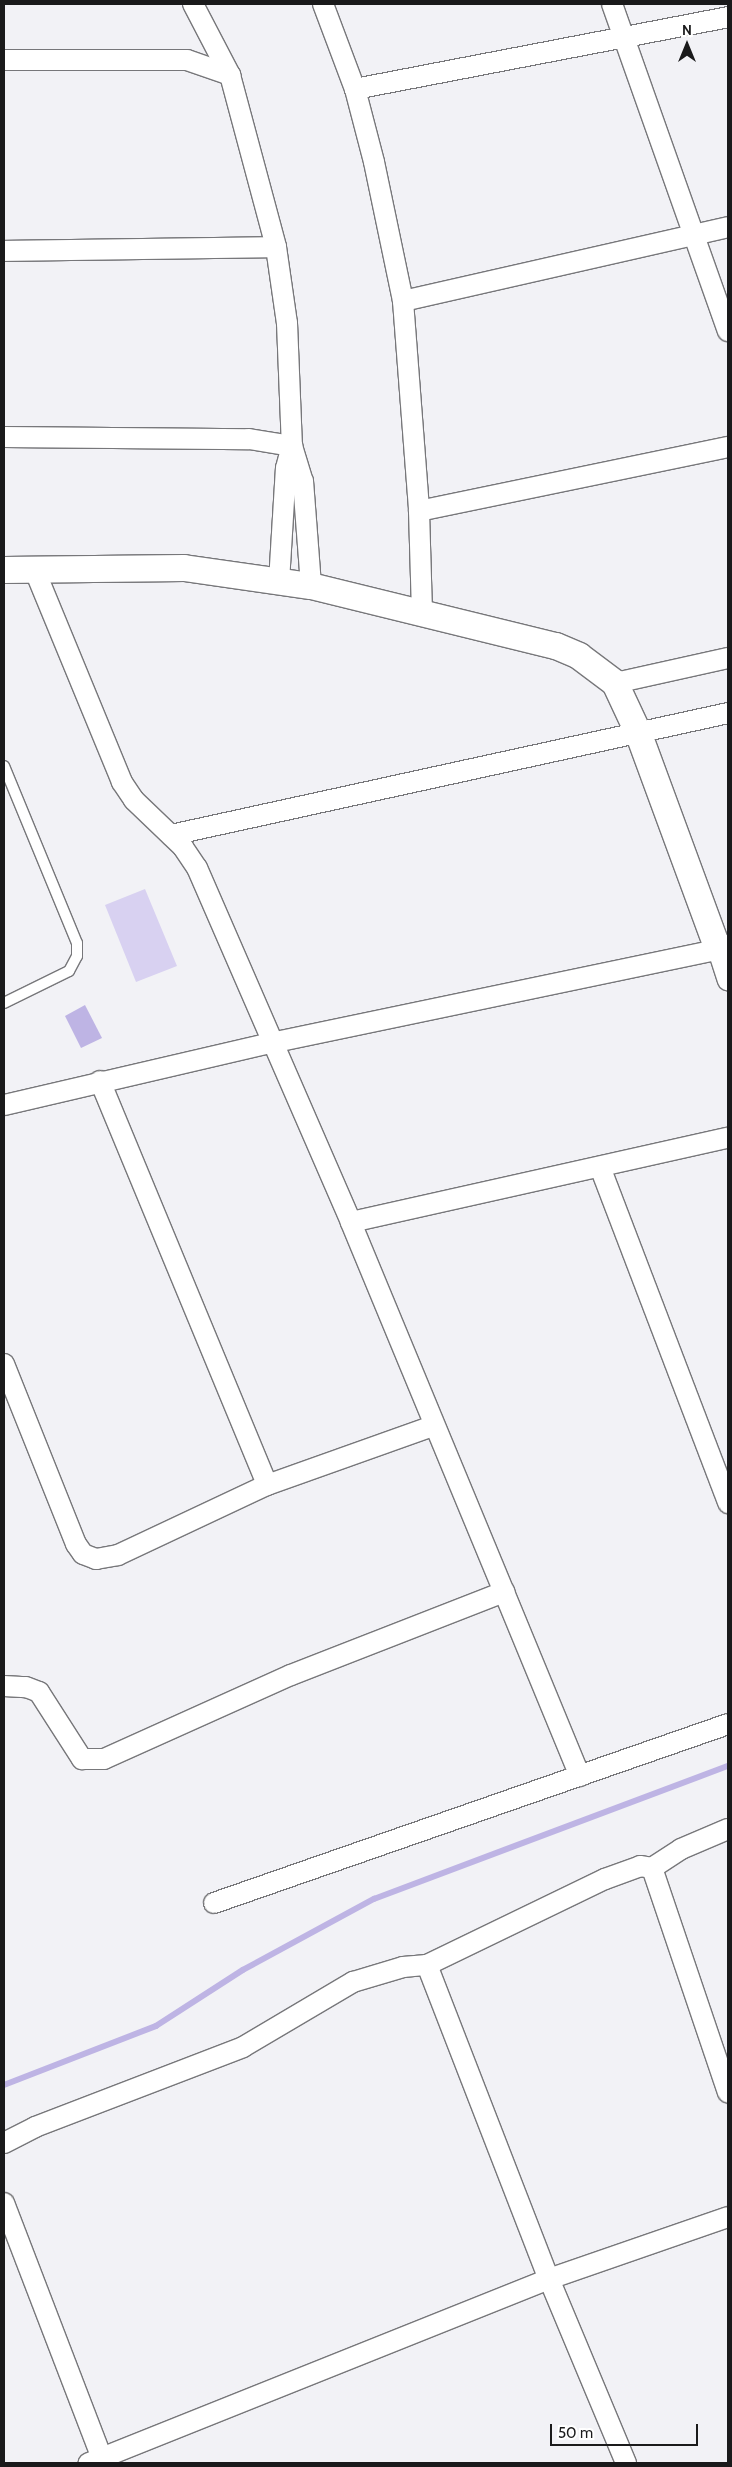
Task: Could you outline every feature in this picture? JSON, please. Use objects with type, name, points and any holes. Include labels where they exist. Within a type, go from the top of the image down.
[{"type":"street","points":[[193,4],[230,75],[276,247],[287,324],[292,446],[303,481],[311,586]]},
{"type":"street","points":[[324,4],[355,89],[386,207],[403,301],[419,511],[422,613]]},
{"type":"street","points":[[612,4],[692,235],[728,331]]},
{"type":"street","points":[[355,89],[728,17]]},
{"type":"street","points":[[4,60],[187,60],[230,75]]},
{"type":"street","points":[[403,301],[728,227]]},
{"type":"street","points":[[4,251],[276,247]]},
{"type":"street","points":[[4,437],[249,439],[292,446]]},
{"type":"street","points":[[279,582],[286,468],[292,446]]},
{"type":"street","points":[[419,511],[728,447]]},
{"type":"street","points":[[34,568],[122,782],[134,800],[171,835],[197,868],[271,1043],[350,1222],[580,1776]]},
{"type":"street","points":[[4,570],[34,568],[184,568],[311,586],[556,646],[593,665],[615,683],[638,732],[723,949],[728,980]]},
{"type":"street","points":[[615,683],[728,658]]},
{"type":"street","points":[[171,835],[728,713]]},
{"type":"street","points":[[4,1105],[100,1081],[271,1043],[723,949]]},
{"type":"street","points":[[100,1081],[267,1485]]},
{"type":"street","points":[[350,1222],[728,1138]]},
{"type":"street","points":[[600,1167],[728,1502]]},
{"type":"street","points":[[4,1364],[76,1544],[83,1554],[96,1559],[118,1555],[267,1485],[434,1426]]},
{"type":"street","points":[[4,1686],[26,1687],[39,1692],[82,1759],[104,1759],[291,1675],[504,1592]]},
{"type":"street","points":[[214,1903],[728,1724]]},
{"type":"street","points":[[4,2143],[35,2127],[243,2047],[353,1982],[403,1967],[427,1965],[627,1869],[652,1868],[681,1849],[728,1829]]},
{"type":"street","points":[[652,1868],[728,2092]]},
{"type":"street","points":[[427,1965],[549,2279],[626,2463]]},
{"type":"street","points":[[4,2203],[98,2461],[549,2279],[728,2216]]},
{"type":"lane","points":[[4,766],[77,943],[77,956],[69,971],[4,1003]]},
{"type":"shaded area","points":[[145,889],[177,966],[136,982],[105,905]]},
{"type":"shaded area","points":[[85,1005],[102,1038],[81,1048],[65,1016]]},
{"type":"waterway","points":[[4,2085],[156,2026],[243,1970],[374,1899],[728,1766]]}]
